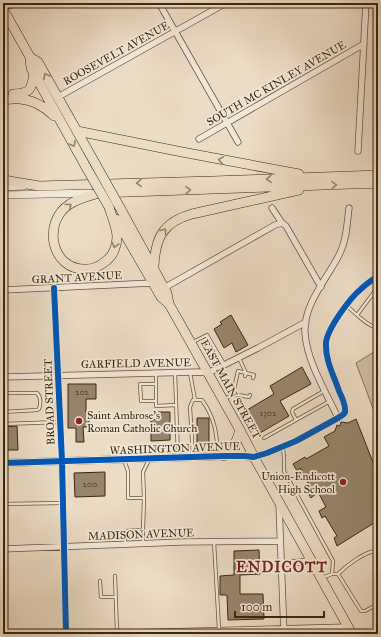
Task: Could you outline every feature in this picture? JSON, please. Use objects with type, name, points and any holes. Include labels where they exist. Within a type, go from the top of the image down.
[{"type":"main road","name":"EAST MAIN STREET","points":[[3,8],[30,57],[31,68],[34,74],[60,121],[161,297],[169,304]]},
{"type":"main road","name":"EAST MAIN STREET","points":[[30,57],[38,62],[154,268],[167,293],[169,304],[350,631]]},
{"type":"main road","points":[[3,94],[25,94],[33,84],[34,74]]},
{"type":"main road","points":[[6,101],[18,99],[38,103],[44,106],[60,121]]},
{"type":"main road","points":[[77,131],[297,174],[328,177]]},
{"type":"main road","points":[[3,179],[39,186],[378,175]]},
{"type":"main road","points":[[109,207],[117,235],[115,248],[108,260],[102,265],[92,269],[78,269],[67,264],[61,259],[54,247],[53,232],[56,219],[70,204],[82,198],[99,193],[378,184]]},
{"type":"main road","points":[[154,268],[154,254],[160,237],[166,227],[174,221],[192,214],[294,192],[317,185]]},
{"type":"main road","points":[[221,456],[232,451],[236,444],[240,430]]},
{"type":"street","points":[[3,8],[19,3]]},
{"type":"street","points":[[159,3],[238,142]]},
{"type":"street","name":"ROOSEVELT AVENUE","points":[[58,97],[226,3]]},
{"type":"street","points":[[358,151],[366,3]]},
{"type":"street","name":"SOUTH MC KINLEY AVENUE","points":[[199,139],[364,44]]},
{"type":"street","points":[[3,187],[39,186]]},
{"type":"street","points":[[3,195],[99,193]]},
{"type":"street","points":[[272,208],[282,223],[286,226],[321,287]]},
{"type":"street","points":[[349,208],[344,242],[340,253],[313,300],[307,314],[305,332],[307,347],[314,367],[338,418],[345,411],[344,404],[326,353],[328,334],[333,324],[360,290],[378,276]]},
{"type":"street","points":[[164,288],[275,225],[282,223]]},
{"type":"street","name":"GRANT AVENUE","points":[[3,290],[153,283]]},
{"type":"street","name":"BROAD STREET","points":[[54,288],[62,461],[66,634]]},
{"type":"street","points":[[208,373],[306,322]]},
{"type":"street","name":"GARFIELD AVENUE","points":[[3,377],[175,372],[208,373]]},
{"type":"street","name":"WASHINGTON AVENUE","points":[[3,463],[178,457],[254,457],[296,440],[338,418]]},
{"type":"street","points":[[279,502],[283,631]]},
{"type":"street","name":"MADISON AVENUE","points":[[3,549],[125,544],[280,541]]},
{"type":"street","points":[[281,564],[311,560]]},
{"type":"street","points":[[84,634],[219,630],[350,631]]},
{"type":"lane","points":[[357,315],[378,290]]},
{"type":"lane","points":[[347,306],[375,328],[378,328]]},
{"type":"lane","points":[[191,343],[207,335],[224,364]]},
{"type":"lane","points":[[239,357],[246,374]]},
{"type":"lane","points":[[233,394],[238,371],[246,374],[254,374],[254,378]]},
{"type":"lane","points":[[175,372],[178,457]]},
{"type":"lane","points":[[190,372],[195,400]]},
{"type":"lane","points":[[156,373],[156,406],[176,405]]},
{"type":"lane","points":[[156,384],[140,384],[141,401],[156,401]]},
{"type":"lane","points":[[296,420],[292,412],[293,409],[325,391]]},
{"type":"lane","points":[[3,393],[37,393],[40,398],[40,406],[39,410],[3,412]]},
{"type":"lane","points":[[223,400],[233,394],[241,394],[249,398],[250,395]]},
{"type":"lane","points":[[193,457],[190,407],[193,400],[202,400],[206,406],[215,427],[221,456]]},
{"type":"lane","points":[[264,438],[330,401]]},
{"type":"lane","points":[[3,424],[60,422]]},
{"type":"lane","points":[[283,446],[284,471],[333,561],[332,574]]},
{"type":"lane","points":[[143,544],[143,472],[150,458]]},
{"type":"lane","points":[[124,459],[128,471],[128,498],[144,498]]},
{"type":"lane","points":[[3,504],[63,503]]},
{"type":"lane","points":[[125,544],[125,531],[143,530]]},
{"type":"lane","points":[[214,542],[219,630]]},
{"type":"lane","points":[[321,578],[332,574],[338,574],[346,566],[369,552],[378,551]]},
{"type":"lane","points":[[338,574],[361,611],[365,611],[378,604]]},
{"type":"lane","points":[[115,576],[117,633]]},
{"type":"lane","points":[[100,581],[101,597],[116,597]]},
{"type":"shaded area","points":[[378,348],[378,422],[356,363]]},
{"type":"building","points":[[231,315],[248,345],[236,352],[232,343],[224,348],[214,329],[222,324],[220,322]]},
{"type":"building","points":[[302,367],[311,384],[280,401],[289,416],[260,433],[247,410],[274,394],[270,386]]},
{"type":"building","points":[[68,384],[96,384],[96,399],[86,399],[86,413],[89,415],[89,427],[83,427],[84,442],[76,442],[76,428],[68,428]]},
{"type":"building","points":[[158,412],[170,412],[170,440],[151,441],[151,420],[159,419]]},
{"type":"building","points":[[197,418],[209,418],[209,444],[197,444]]},
{"type":"building","name":"Union-Endicott High School","points":[[356,419],[378,475],[378,529],[374,523],[337,546],[334,538],[337,536],[325,516],[322,518],[319,511],[326,507],[318,492],[311,498],[307,491],[311,489],[300,468],[297,471],[293,464],[305,457],[306,459],[329,446],[324,437],[335,431],[337,425],[340,426],[341,422],[348,423]]},
{"type":"building","points":[[17,426],[18,450],[3,450],[3,427]]},
{"type":"building","points":[[105,472],[105,496],[75,497],[74,473]]},
{"type":"building","points":[[259,550],[260,574],[240,575],[240,594],[263,594],[264,619],[228,620],[227,595],[220,595],[220,576],[234,575],[234,551]]},
{"type":"cycle path","points":[[3,463],[224,456],[254,457],[296,441],[345,413],[344,401],[330,368],[327,356],[327,337],[340,314],[356,293],[378,276]]},
{"type":"cycle path","points":[[54,288],[62,461],[66,634]]},
{"type":"place","name":"Saint Ambrose's Roman Catholic Church","points":[[79,421]]},
{"type":"place","name":"Union-Endicott High School","points":[[343,482]]},
{"type":"district","name":"ENDICOTT","points":[[282,567]]}]
